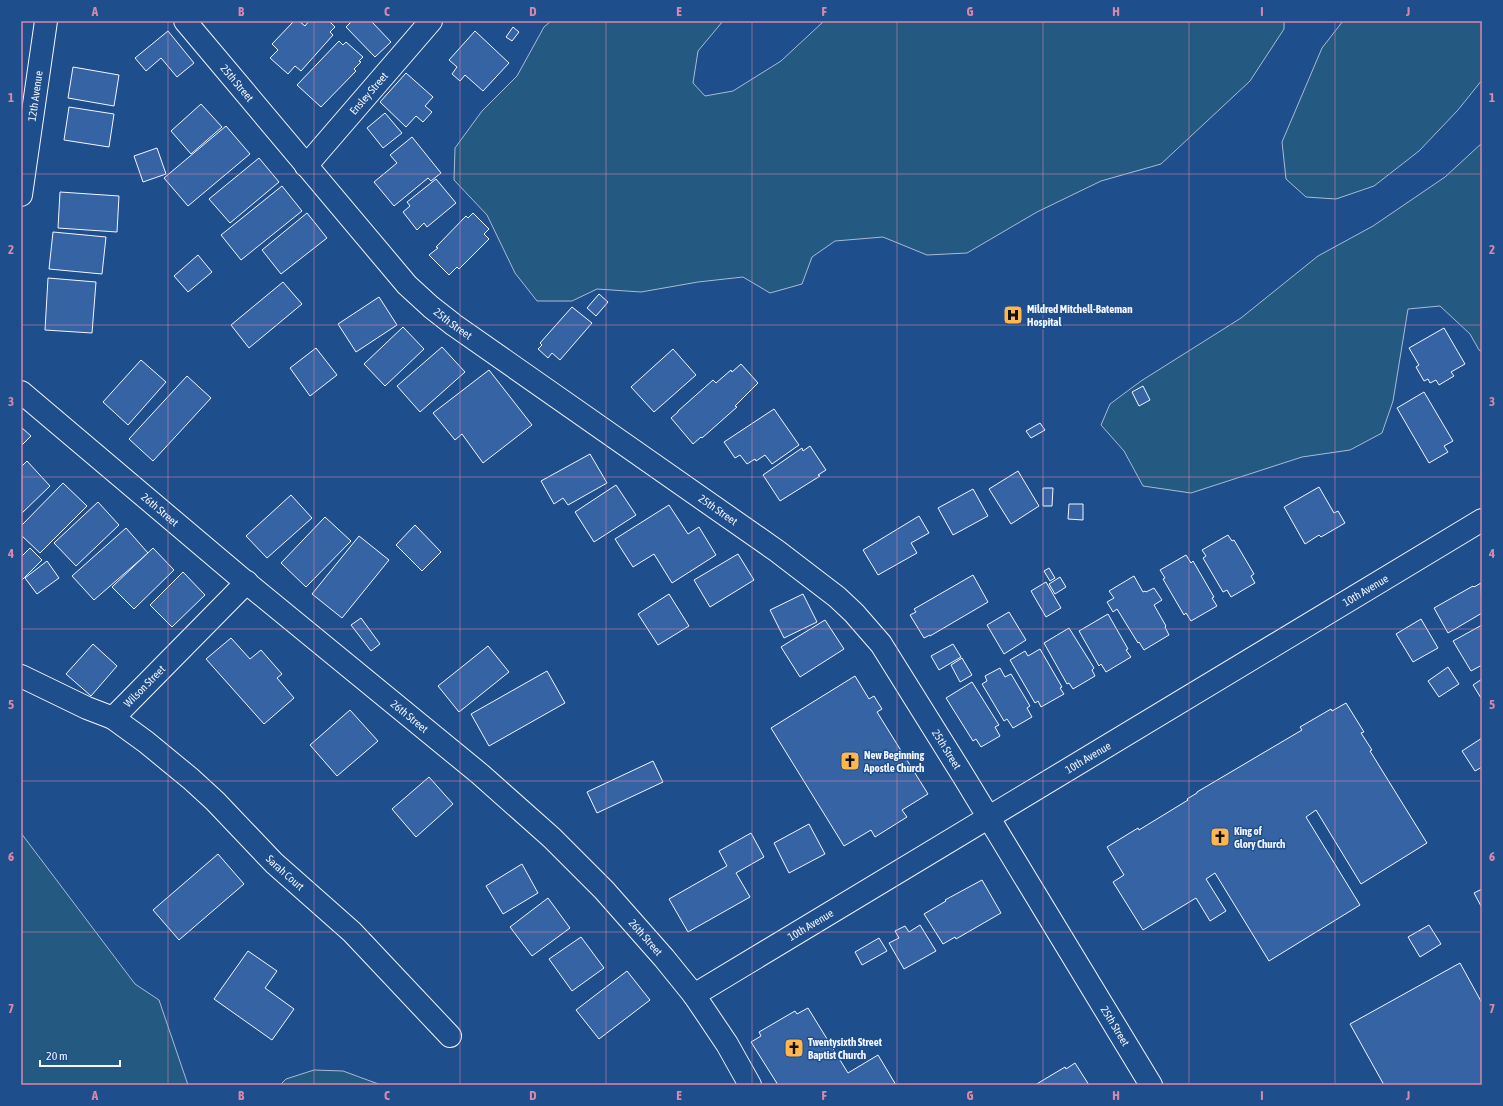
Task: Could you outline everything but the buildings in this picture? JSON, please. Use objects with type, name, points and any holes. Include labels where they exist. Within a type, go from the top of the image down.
[{"type":"street","name":"12th Avenue","points":[[21,195],[46,21]]},
{"type":"street","name":"25th Street","points":[[185,21],[408,285],[431,306],[454,325],[777,551],[837,597],[854,613],[881,644],[1151,1085]]},
{"type":"street","name":"Ensley Street","points":[[306,166],[430,21]]},
{"type":"street","name":"26th Street","points":[[21,392],[247,582],[480,774],[552,838],[608,895],[664,958],[694,995],[727,1044],[750,1085]]},
{"type":"street","name":"10th Avenue","points":[[694,995],[1482,520]]},
{"type":"street","name":"Wilson Street","points":[[113,718],[247,582]]},
{"type":"street","points":[[21,676],[87,708],[113,718]]},
{"type":"street","name":"Sarah Court","points":[[113,718],[180,770],[215,801],[274,863],[352,932],[450,1036]]},
{"type":"shaded area","points":[[551,21],[723,21],[698,51],[693,83],[705,96],[733,91],[781,61],[824,21],[1284,21],[1284,29],[1250,81],[1161,164],[1101,181],[1037,212],[967,253],[927,255],[883,237],[835,241],[812,257],[802,284],[770,293],[743,277],[698,282],[641,292],[597,289],[572,301],[537,301],[515,273],[487,215],[454,180],[455,148],[482,111],[517,76],[544,27]]},
{"type":"shaded area","points":[[1343,21],[1482,21],[1482,80],[1458,110],[1419,151],[1374,186],[1336,199],[1306,197],[1286,179],[1282,142],[1322,48]]},
{"type":"shaded area","points":[[1482,143],[1482,352],[1479,350],[1470,334],[1440,306],[1408,309],[1393,401],[1382,433],[1350,450],[1302,457],[1191,493],[1143,486],[1124,451],[1101,425],[1110,404],[1141,381],[1241,318],[1318,256],[1373,226],[1445,177]]},
{"type":"shaded area","points":[[21,833],[135,984],[159,1000],[188,1085],[21,1085]]},
{"type":"shaded area","points":[[314,1070],[343,1071],[381,1085],[280,1085],[286,1079]]},
{"type":"place","name":"Mildred Mitchell-Bateman Hospital","points":[[1013,315]]},
{"type":"place","name":"New Beginning Apostle Church","points":[[850,761]]},
{"type":"place","name":"King of Glory Church","points":[[1220,837]]},
{"type":"place","name":"Twentysixth Street Baptist Church","points":[[794,1048]]}]
